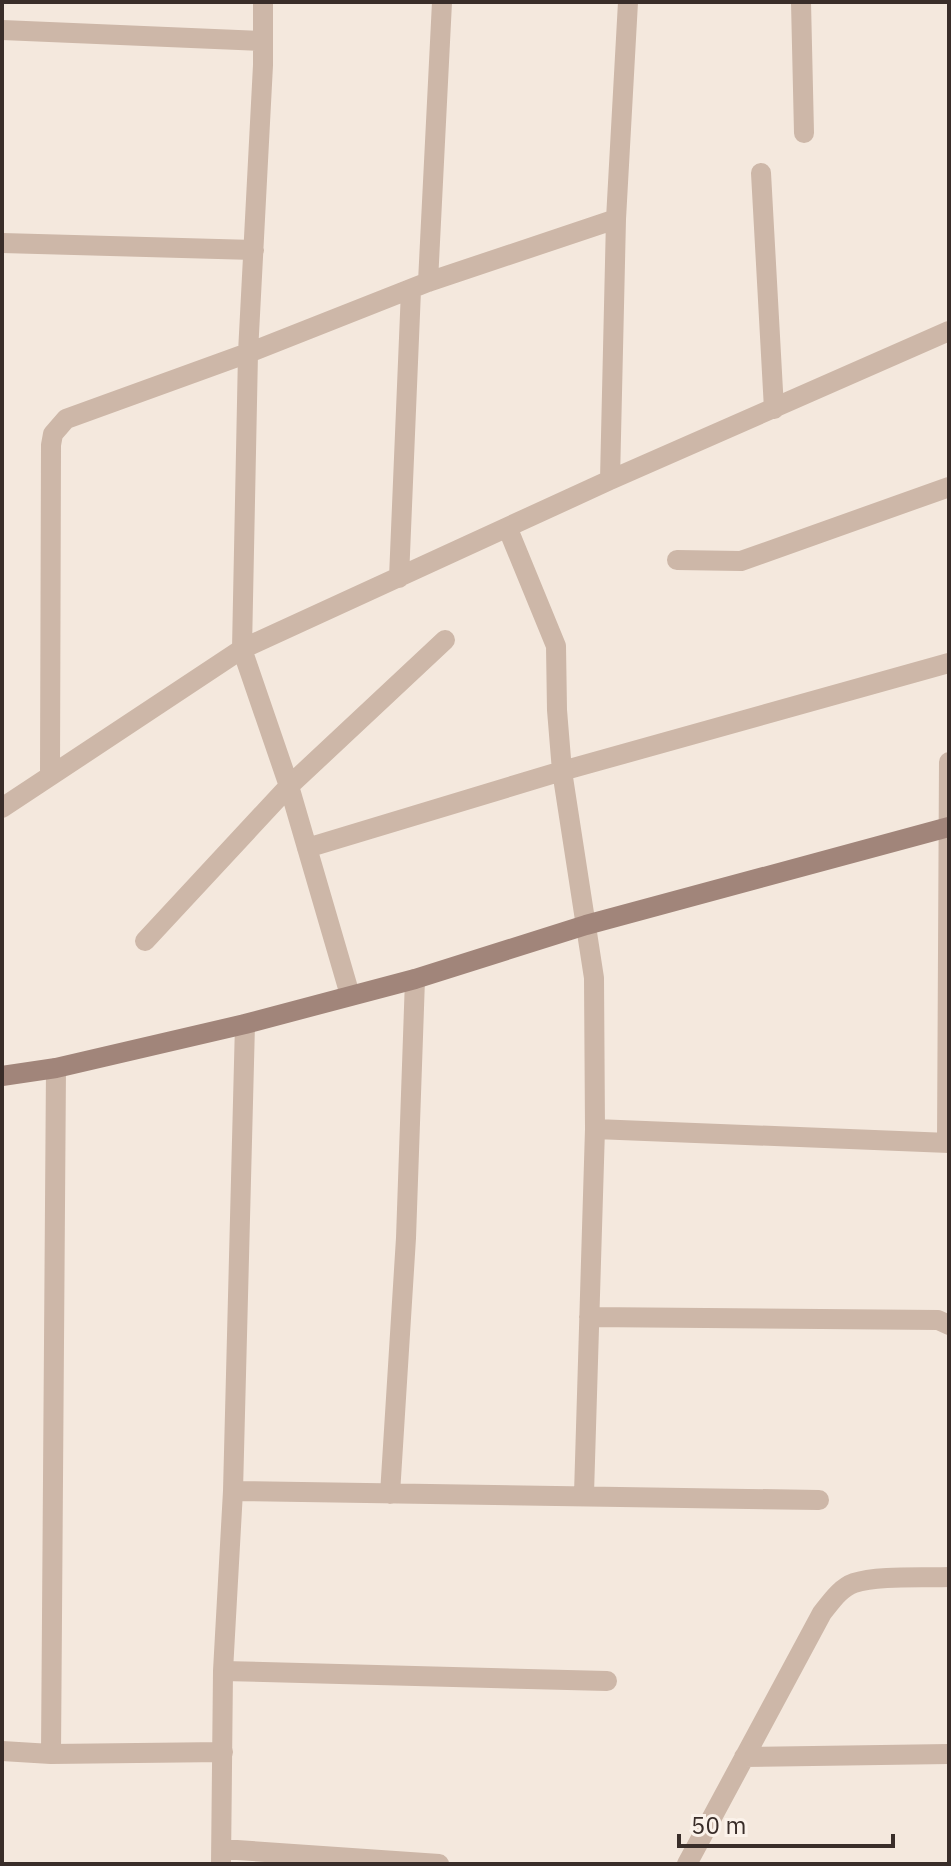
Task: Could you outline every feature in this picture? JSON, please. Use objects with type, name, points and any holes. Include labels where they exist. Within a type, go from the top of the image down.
[{"type":"street","points":[[263,2],[263,65],[248,353],[242,649],[289,786],[350,995]]},
{"type":"street","points":[[399,578],[442,2]]},
{"type":"street","points":[[610,480],[616,219],[628,2]]},
{"type":"street","points":[[801,2],[804,133]]},
{"type":"street","points":[[2,30],[262,41]]},
{"type":"street","points":[[761,173],[774,409]]},
{"type":"street","points":[[50,774],[51,445],[53,434],[66,419],[248,353],[419,286],[616,219]]},
{"type":"street","points":[[2,243],[254,250]]},
{"type":"street","points":[[2,808],[242,649],[610,480],[949,331]]},
{"type":"street","points":[[677,560],[741,561],[949,487]]},
{"type":"street","points":[[508,529],[556,646],[562,771],[594,978],[595,1129],[584,1494]]},
{"type":"street","points":[[145,941],[289,786],[445,640]]},
{"type":"street","points":[[307,848],[562,771],[949,663]]},
{"type":"street","points":[[595,1129],[948,1143],[949,762]]},
{"type":"street","points":[[2,1076],[56,1068],[245,1024],[415,979],[586,925],[949,827]]},
{"type":"street","points":[[390,1494],[406,1238],[415,979]]},
{"type":"street","points":[[245,1024],[233,1491],[223,1671],[221,1856],[439,1864]]},
{"type":"street","points":[[51,1754],[56,1068]]},
{"type":"street","points":[[589,1317],[938,1320],[949,1325]]},
{"type":"street","points":[[233,1491],[819,1500]]},
{"type":"street","points":[[687,1864],[822,1613],[838,1593],[852,1584],[868,1580],[949,1577]]},
{"type":"street","points":[[223,1671],[607,1681]]},
{"type":"street","points":[[2,1751],[51,1754],[223,1752]]},
{"type":"street","points":[[744,1757],[949,1754]]}]
